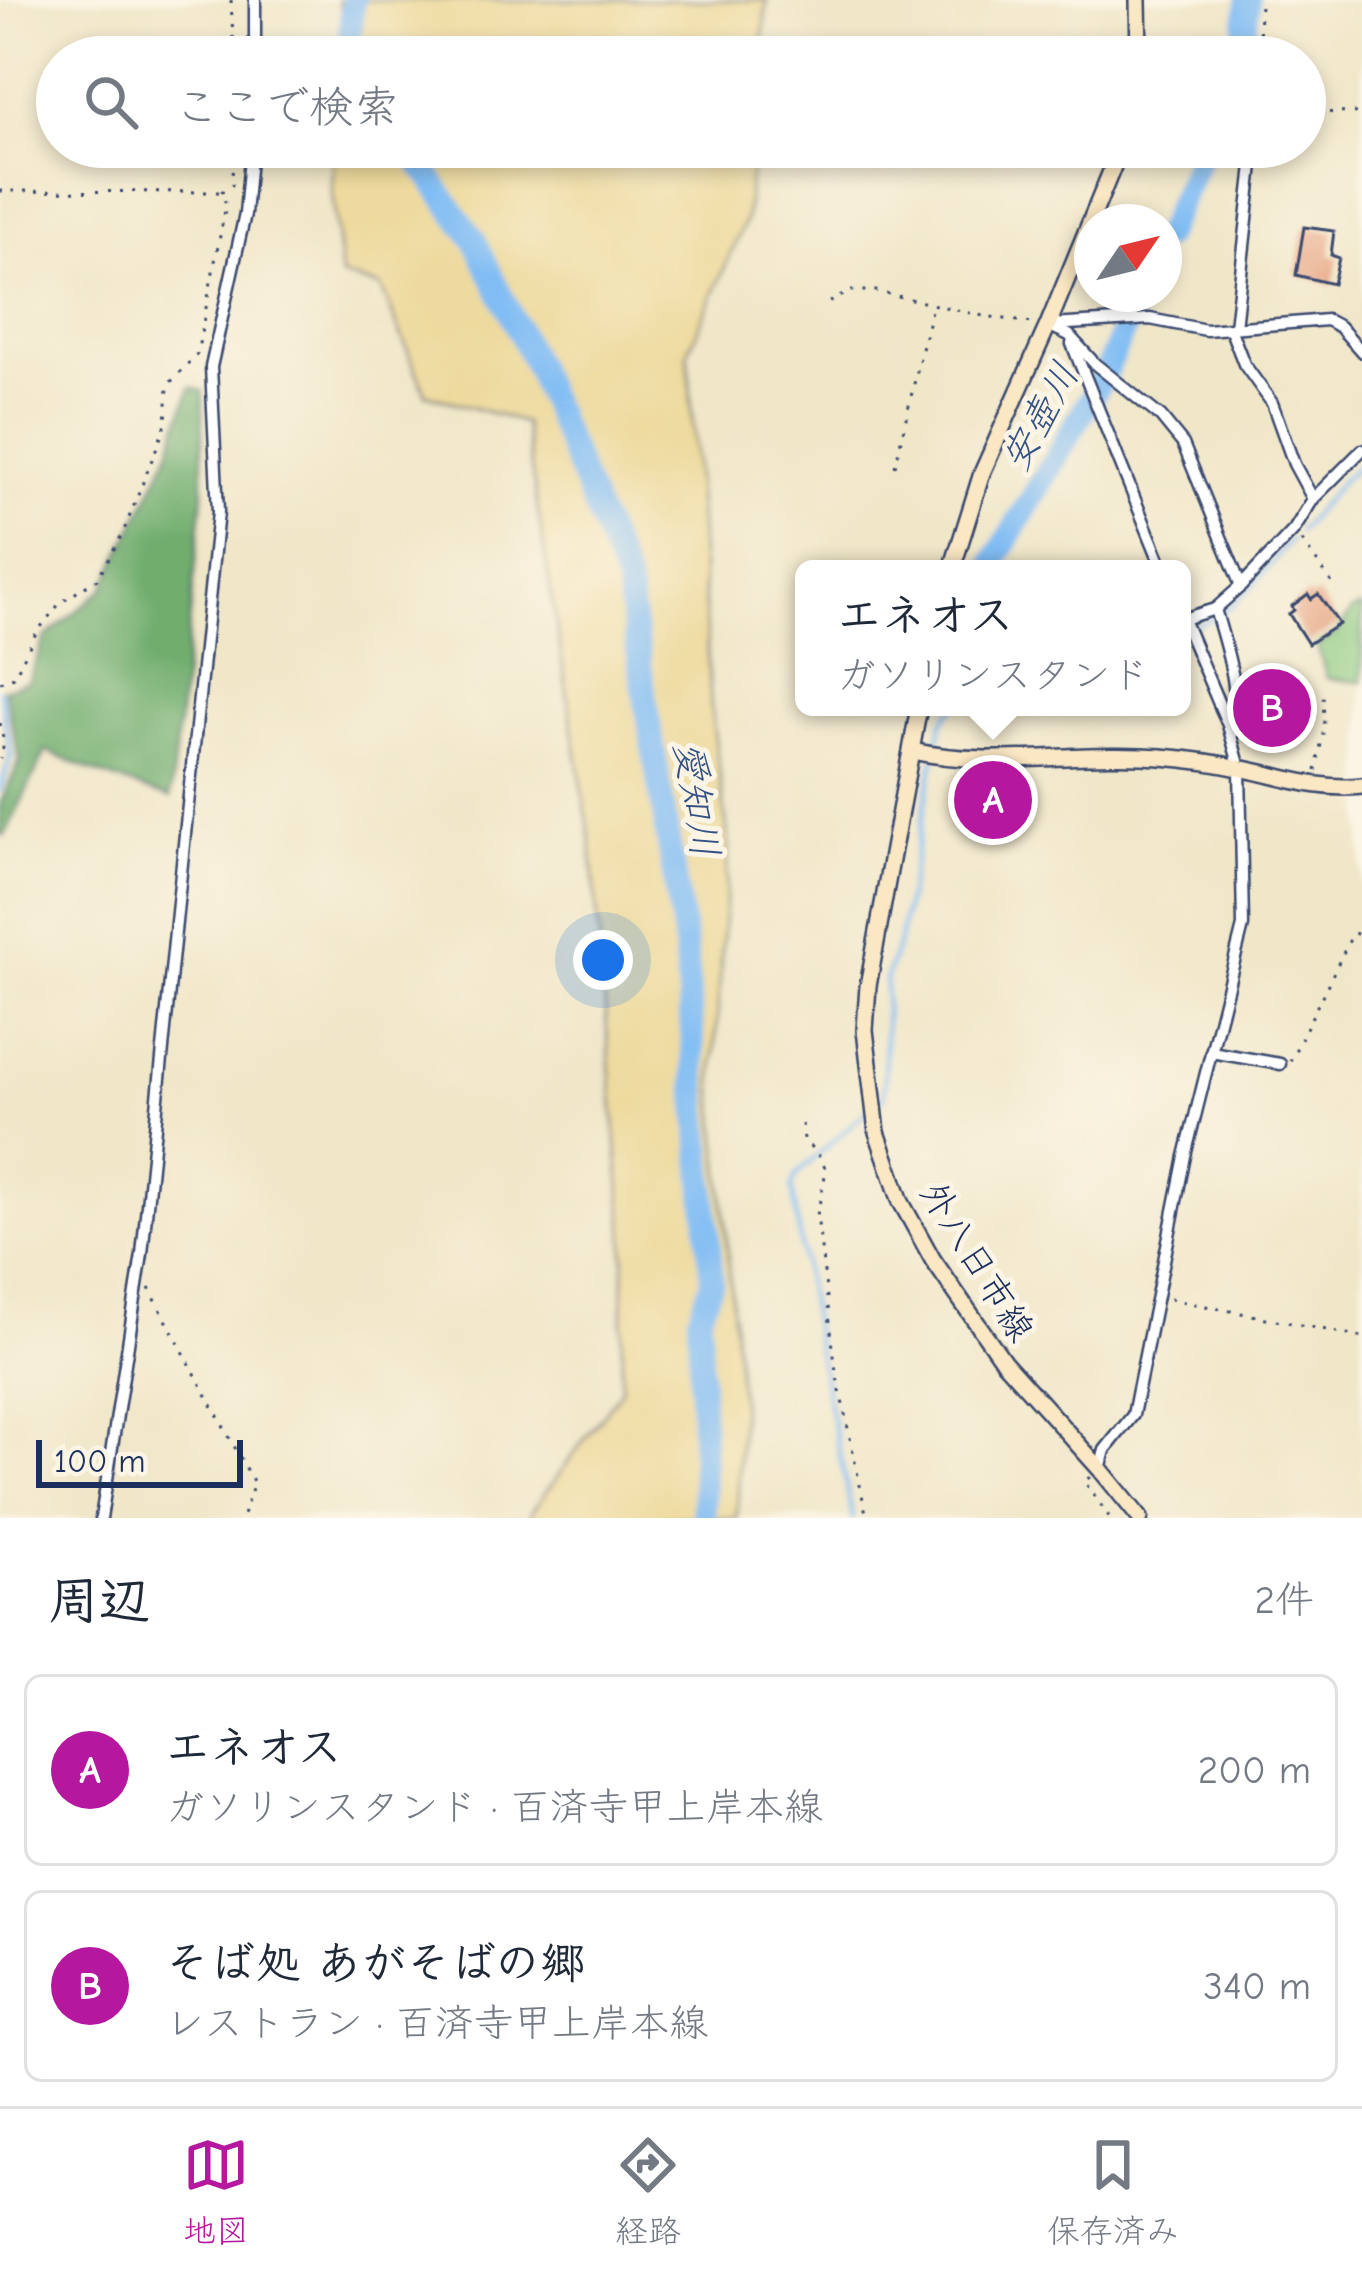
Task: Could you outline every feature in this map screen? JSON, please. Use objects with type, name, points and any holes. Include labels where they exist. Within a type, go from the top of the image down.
[{"type":"main road","points":[[1138,0],[1138,36]]},
{"type":"main road","points":[[955,560],[982,473],[1112,168]]},
{"type":"main road","name":"外八日市線","points":[[918,716],[868,986],[865,1030],[877,1132],[902,1202],[933,1260],[1004,1363],[1140,1518]]},
{"type":"main road","points":[[912,751],[952,758],[1160,757],[1313,785],[1362,787]]},
{"type":"street","points":[[254,36],[255,0]]},
{"type":"street","points":[[101,1518],[139,1271],[218,512],[212,367],[245,214],[249,168]]},
{"type":"street","points":[[1252,168],[1233,328],[1244,364],[1272,403],[1312,499]]},
{"type":"street","points":[[1048,325],[1150,319],[1206,330],[1327,320],[1340,327],[1362,352]]},
{"type":"street","points":[[1048,325],[1069,335],[1094,364],[1161,417],[1183,445],[1240,586]]},
{"type":"street","points":[[1069,335],[1159,560]]},
{"type":"street","points":[[1191,616],[1215,609],[1240,586],[1294,530],[1312,499],[1362,450]]},
{"type":"street","points":[[1215,609],[1229,658],[1237,716],[1231,737]]},
{"type":"street","points":[[1100,1469],[1105,1450],[1133,1415],[1185,1156],[1243,926],[1240,768],[1191,637]]},
{"type":"street","points":[[1211,1052],[1280,1064]]},
{"type":"path","points":[[231,0],[233,36]]},
{"type":"path","points":[[1259,36],[1260,0]]},
{"type":"path","points":[[1326,112],[1362,113]]},
{"type":"path","points":[[0,191],[221,192],[232,185],[232,168]]},
{"type":"path","points":[[0,682],[14,677],[36,633],[60,603],[97,580],[123,533],[166,424],[168,385],[197,354],[226,205],[221,192]]},
{"type":"path","points":[[830,302],[850,290],[876,291],[978,315],[1048,325]]},
{"type":"path","points":[[895,466],[933,304]]},
{"type":"path","points":[[1300,537],[1337,590]]},
{"type":"path","points":[[1313,785],[1324,728],[1323,688]]},
{"type":"path","points":[[0,724],[4,743],[0,759]]},
{"type":"path","points":[[1280,1064],[1288,1066],[1353,933],[1362,935]]},
{"type":"path","points":[[802,1124],[804,1139],[826,1171],[817,1215],[836,1372],[867,1518]]},
{"type":"path","points":[[139,1271],[254,1483],[242,1518]]},
{"type":"path","points":[[1156,1297],[1362,1337]]},
{"type":"path","points":[[1100,1469],[1084,1481],[1110,1518]]},
{"type":"green space","points":[[191,387],[203,391],[203,498],[170,798],[46,751],[5,835],[0,835],[0,804],[20,761],[4,689],[28,681],[45,638],[104,588],[167,458]]},
{"type":"green space","points":[[1362,607],[1362,682],[1327,678],[1317,645],[1336,634],[1352,611]]},
{"type":"sand","points":[[338,0],[767,0],[763,36],[340,36]]},
{"type":"sand","points":[[333,168],[751,168],[746,219],[688,352],[711,709],[729,843],[713,1080],[741,1409],[737,1518],[531,1518],[621,1390],[625,1238],[591,842],[524,423],[426,394],[381,287],[341,276]]},
{"type":"building","points":[[1304,227],[1334,231],[1331,255],[1339,258],[1333,284],[1296,275]]},
{"type":"building","points":[[1308,594],[1311,599],[1318,594],[1339,624],[1308,644],[1289,614]]},
{"type":"waterway","name":"愛知川","points":[[350,36],[353,0]]},
{"type":"waterway","name":"安壺川","points":[[1245,36],[1248,0]]},
{"type":"waterway","name":"愛知川","points":[[423,168],[475,241],[533,361],[627,584],[685,945],[712,1281],[699,1317],[704,1518]]},
{"type":"waterway","name":"安壺川","points":[[1178,204],[1194,168]]},
{"type":"waterway","name":"安壺川","points":[[996,560],[1104,376],[1131,312]]},
{"type":"waterway","points":[[1299,531],[1362,463]]},
{"type":"waterway","points":[[1191,626],[1233,604],[1291,540]]},
{"type":"waterway","points":[[0,691],[11,756],[0,790]]},
{"type":"waterway","points":[[937,748],[946,716]]},
{"type":"waterway","points":[[880,1100],[884,1096],[886,978],[899,941],[934,759]]},
{"type":"waterway","points":[[853,1518],[813,1328],[792,1187],[796,1175],[871,1107]]},
{"type":"place","name":"そば処 あがそばの郷","points":[[1272,708]]},
{"type":"place","name":"エネオス","points":[[993,800]]}]
